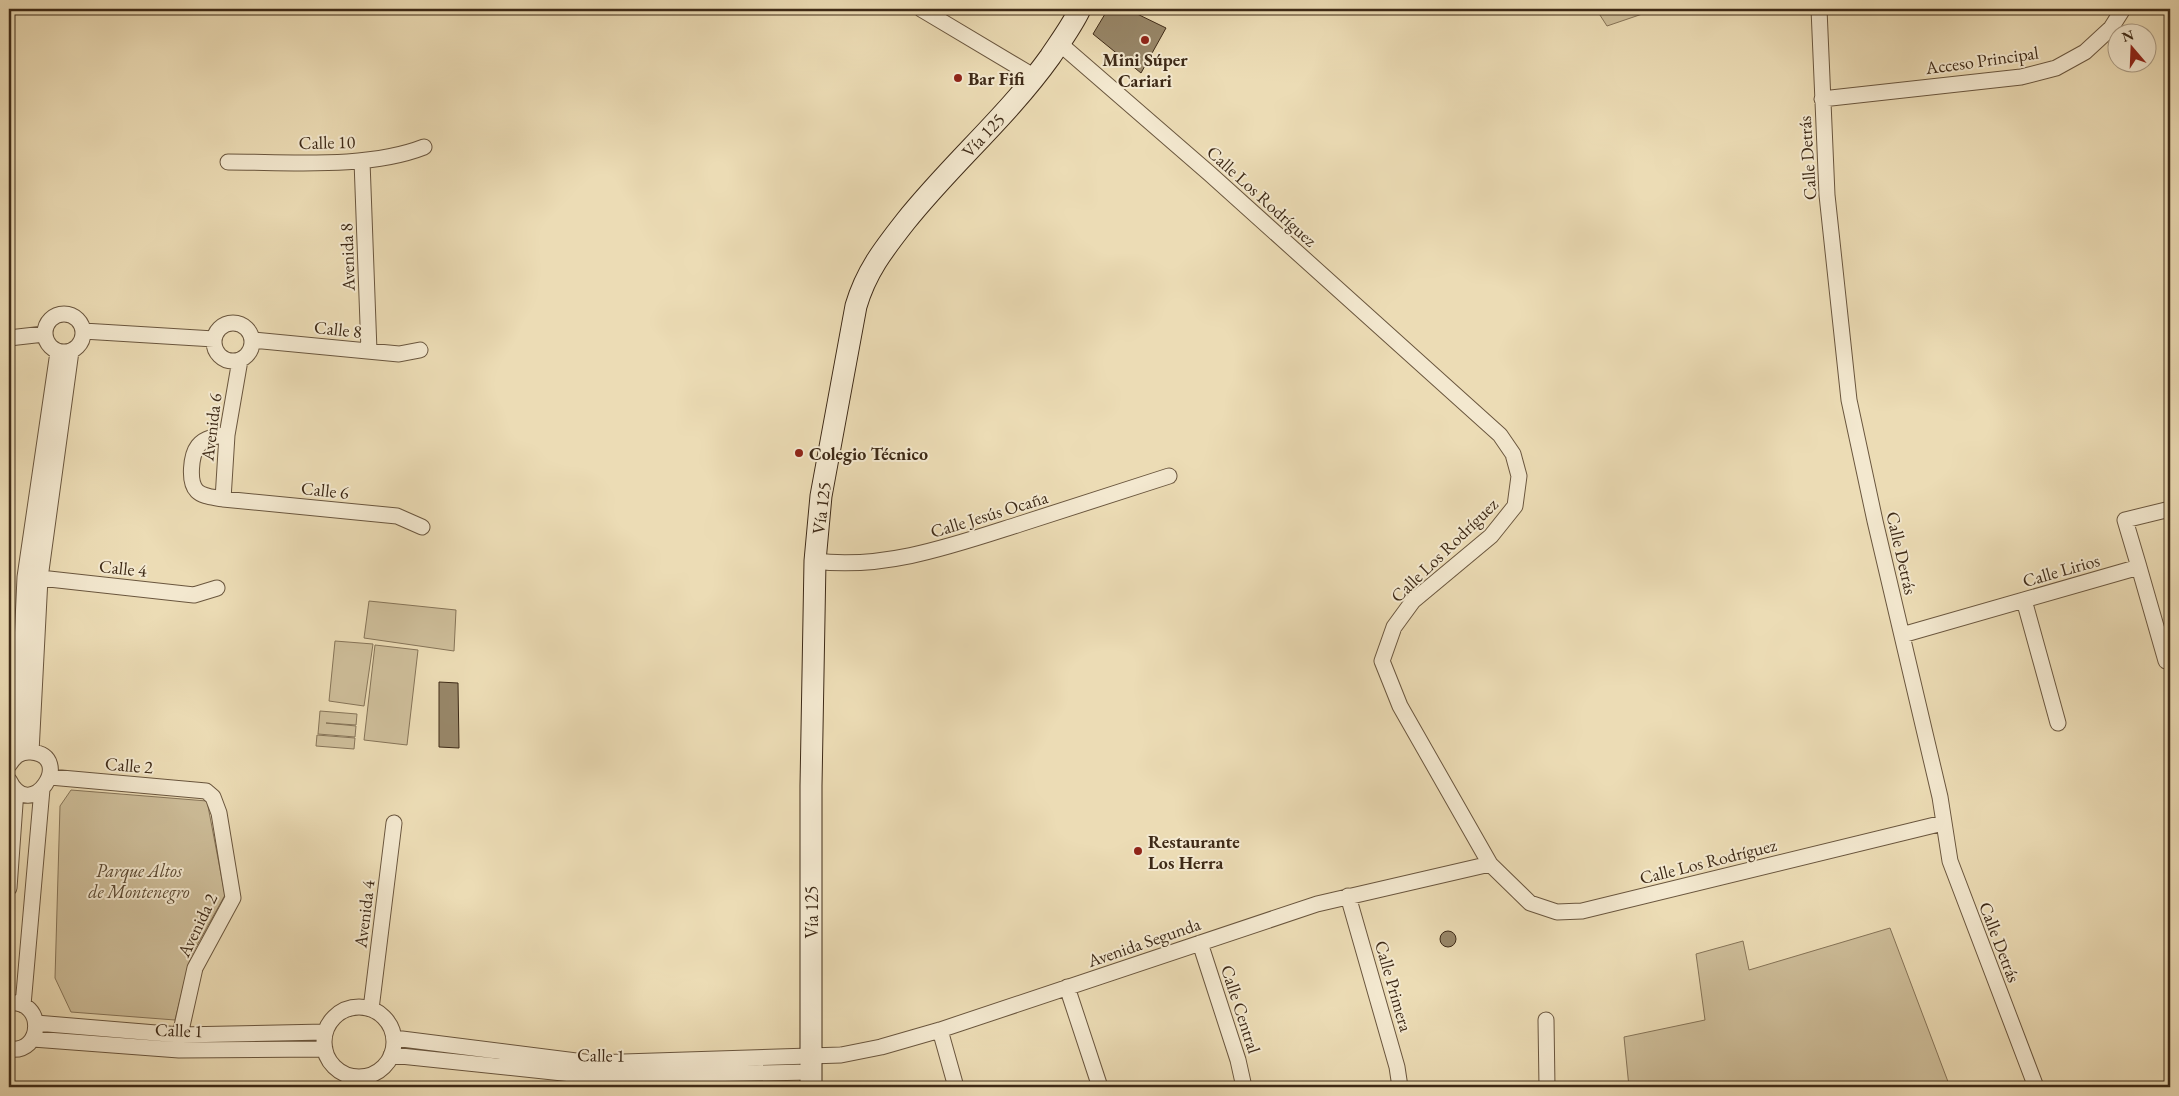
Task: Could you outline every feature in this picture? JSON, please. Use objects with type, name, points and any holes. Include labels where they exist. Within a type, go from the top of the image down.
[{"type":"main road","name":"Vía 125","points":[[811,1072],[811,786],[815,561],[821,496],[856,306],[863,284],[878,256],[920,203],[1022,94],[1059,43],[1080,9]]},
{"type":"street","points":[[921,9],[1035,77]]},
{"type":"street","name":"Calle Detrás","points":[[1819,9],[1828,195],[1849,400],[1940,797],[1950,861],[2036,1087]]},
{"type":"street","name":"Acceso Principal","points":[[1822,99],[2021,77],[2056,68],[2085,52],[2110,28],[2123,9]]},
{"type":"street","name":"Calle Los Rodríguez","points":[[1059,43],[1210,174],[1500,435],[1513,454],[1519,476],[1514,506],[1491,536],[1413,601],[1394,627],[1382,661],[1400,706],[1490,864],[1530,902],[1557,912],[1568,913],[1943,823]]},
{"type":"street","name":"Calle 10","points":[[228,162],[362,161],[404,155],[424,147]]},
{"type":"street","name":"Avenida 8","points":[[362,161],[369,351]]},
{"type":"street","points":[[59,314],[66,314],[78,319],[83,330],[81,343],[64,351],[48,344],[44,334],[48,321],[59,314]]},
{"type":"street","points":[[235,323],[247,328],[253,340],[250,352],[234,362],[222,358],[214,348],[214,339],[218,330],[223,326],[235,323]]},
{"type":"street","points":[[83,330],[214,339]]},
{"type":"street","points":[[9,338],[44,334]]},
{"type":"street","name":"Calle 8","points":[[253,340],[399,354],[420,350]]},
{"type":"street","points":[[9,1049],[21,1048],[33,1038],[36,1023],[29,1009],[16,1004],[48,763],[38,754],[19,757],[32,578],[64,351]]},
{"type":"street","name":"Avenida 6","points":[[222,499],[227,436],[240,360]]},
{"type":"street","name":"Calle 6","points":[[227,436],[214,437],[198,446],[194,453],[192,475],[193,484],[197,491],[222,499],[397,516],[422,527]]},
{"type":"street","name":"Calle Jesús Ocaña","points":[[815,561],[839,564],[867,562],[943,549],[1169,476]]},
{"type":"street","points":[[2166,662],[2125,520],[2170,509]]},
{"type":"street","name":"Calle Lirios","points":[[1902,635],[2139,567]]},
{"type":"street","name":"Calle 4","points":[[32,578],[194,595],[217,588]]},
{"type":"street","points":[[2024,600],[2058,722]]},
{"type":"street","name":"Calle 2","points":[[13,785],[30,794],[46,783],[206,791]]},
{"type":"street","points":[[9,888],[13,785]]},
{"type":"street","name":"Avenida 2","points":[[179,1050],[180,1035],[195,968],[233,898],[219,814],[213,797],[206,791]]},
{"type":"street","name":"Avenida 4","points":[[371,1009],[394,823]]},
{"type":"street","name":"Avenida Segunda","points":[[811,1072],[841,1055],[881,1047],[940,1030],[1200,942],[1348,896],[1490,864]]},
{"type":"street","name":"Calle Primera","points":[[1348,896],[1397,1067],[1400,1087]]},
{"type":"street","name":"Calle Central","points":[[1200,942],[1238,1060],[1244,1087]]},
{"type":"street","points":[[1067,987],[1100,1087]]},
{"type":"street","points":[[349,1008],[371,1009],[387,1020],[394,1038],[391,1055],[381,1069],[365,1082],[340,1070],[328,1059],[325,1049],[325,1032],[330,1022],[338,1014],[349,1008]]},
{"type":"street","points":[[1546,1020],[1547,1087]]},
{"type":"street","name":"Calle 1","points":[[36,1023],[180,1035],[325,1032]]},
{"type":"street","points":[[940,1030],[956,1087]]},
{"type":"street","name":"Calle 1","points":[[33,1038],[179,1050],[325,1049]]},
{"type":"street","name":"Calle 1","points":[[394,1038],[591,1075]]},
{"type":"street","name":"Calle 1","points":[[391,1055],[591,1075],[811,1072]]},
{"type":"green space","points":[[1596,9],[1657,9],[1607,26]]},
{"type":"green space","points":[[369,601],[456,610],[454,651],[364,638]]},
{"type":"green space","points":[[335,641],[373,644],[364,706],[329,701]]},
{"type":"green space","points":[[375,645],[418,650],[407,745],[364,740]]},
{"type":"green space","points":[[320,711],[357,714],[356,725],[326,723],[356,726],[355,737],[318,734]]},
{"type":"green space","points":[[317,735],[355,738],[354,749],[316,746]]},
{"type":"green space","name":"Parque Altos de Montenegro","points":[[71,790],[207,801],[225,895],[191,956],[175,1020],[71,1012],[55,978],[60,806]]},
{"type":"green space","points":[[1890,928],[1950,1087],[1629,1087],[1624,1037],[1705,1020],[1696,954],[1743,941],[1749,970]]},
{"type":"building","points":[[1108,9],[1127,9],[1166,28],[1141,73],[1093,34]]},
{"type":"building","points":[[439,682],[458,683],[459,748],[439,747]]},
{"type":"building","points":[[1448,931],[1454,933],[1456,939],[1454,945],[1448,947],[1442,945],[1440,939],[1442,933]]},
{"type":"place","name":"Mini Súper Cariari","points":[[1145,40]]},
{"type":"place","name":"Bar Fifi","points":[[958,78]]},
{"type":"place","name":"Colegio Técnico","points":[[799,453]]},
{"type":"place","name":"Restaurante Los Herra","points":[[1138,851]]}]
